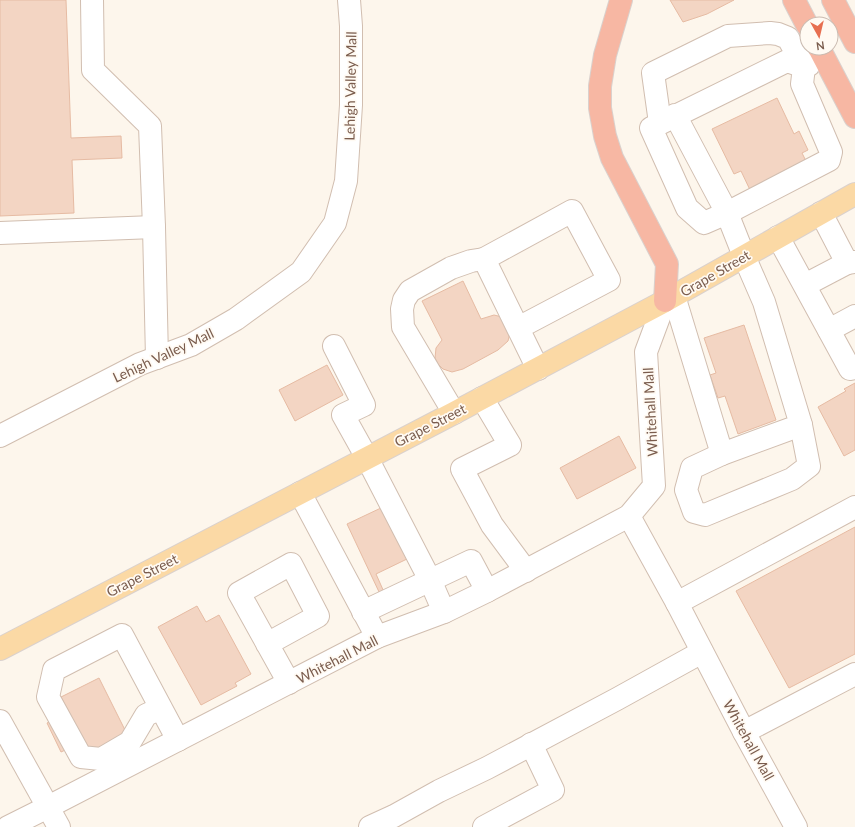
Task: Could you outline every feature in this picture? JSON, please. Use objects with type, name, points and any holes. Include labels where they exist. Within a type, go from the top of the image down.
[{"type":"highway","points":[[621,0],[605,55],[600,86],[600,108],[605,136],[612,158],[667,264],[669,299]]},
{"type":"highway","points":[[794,0],[802,16]]},
{"type":"highway","points":[[833,0],[855,42]]},
{"type":"highway","points":[[824,56],[855,117]]},
{"type":"main road","name":"Grape Street","points":[[0,649],[454,413],[669,299],[855,194]]},
{"type":"street","points":[[92,0],[93,70],[150,126],[157,358]]},
{"type":"street","name":"Lehigh Valley Mall","points":[[0,436],[140,364],[191,345],[236,319],[301,272],[335,223],[346,181],[351,111],[351,26],[349,0]]},
{"type":"street","points":[[801,425],[722,454],[692,468],[686,490],[694,512],[705,514],[712,512],[792,479],[809,466],[801,425],[764,302],[727,214],[668,119],[653,73],[728,36],[770,33],[788,38],[804,67],[802,84],[831,152],[829,160],[727,214],[704,223],[687,208],[651,128],[668,119],[787,61],[804,67]]},
{"type":"street","points":[[804,67],[818,56]]},
{"type":"street","points":[[454,413],[403,327],[402,309],[404,300],[410,291],[451,268],[471,261],[484,259],[572,211],[609,280],[518,328]]},
{"type":"street","points":[[805,285],[851,263],[822,213]]},
{"type":"street","points":[[0,233],[154,227]]},
{"type":"street","points":[[778,237],[850,369],[855,368]]},
{"type":"street","points":[[484,259],[538,368]]},
{"type":"street","points":[[669,299],[722,454]]},
{"type":"street","name":"Whitehall Mall","points":[[8,827],[48,808],[377,638],[444,612],[526,571],[629,516],[654,486],[646,352],[669,299]]},
{"type":"street","points":[[829,330],[855,316]]},
{"type":"street","points":[[334,346],[364,405],[343,415],[430,580],[444,612]]},
{"type":"street","points":[[482,398],[510,445],[462,469],[492,525],[526,571]]},
{"type":"street","points":[[300,493],[377,638]]},
{"type":"street","points":[[677,603],[855,507]]},
{"type":"street","name":"Whitehall Mall","points":[[629,516],[796,827]]},
{"type":"street","points":[[363,612],[470,561],[487,591]]},
{"type":"street","points":[[161,708],[146,716],[130,742],[101,759],[81,757],[48,697],[54,670],[122,635],[161,708],[178,740]]},
{"type":"street","points":[[267,644],[289,683]]},
{"type":"street","points":[[370,827],[397,821],[440,791],[487,768],[702,652]]},
{"type":"street","points":[[744,732],[855,674]]},
{"type":"street","points":[[0,720],[59,827]]},
{"type":"street","points":[[484,827],[553,790],[530,744]]},
{"type":"building","points":[[0,0],[66,0],[71,138],[121,136],[122,158],[72,160],[74,213],[0,216]]},
{"type":"building","points":[[670,0],[734,0],[707,14],[683,22]]},
{"type":"building","points":[[777,98],[794,134],[799,131],[808,150],[802,153],[808,165],[751,192],[741,171],[734,174],[712,129]]},
{"type":"building","points":[[463,281],[481,319],[494,315],[502,317],[510,333],[508,341],[498,350],[463,369],[452,372],[443,369],[435,358],[436,348],[442,340],[422,301]]},
{"type":"building","points":[[744,325],[776,420],[738,434],[725,396],[718,398],[710,375],[716,373],[704,338]]},
{"type":"building","points":[[327,365],[343,395],[295,421],[279,390]]},
{"type":"building","points":[[855,383],[855,450],[844,456],[818,407],[846,391],[844,389]]},
{"type":"building","points":[[619,436],[636,468],[577,499],[560,468]]},
{"type":"building","points":[[400,499],[385,516],[407,559],[376,574],[384,592],[380,594],[347,524]]},
{"type":"building","points":[[855,527],[855,654],[789,688],[736,591]]},
{"type":"building","points":[[197,606],[206,622],[219,615],[251,674],[235,683],[237,686],[201,705],[158,627]]},
{"type":"building","points":[[99,678],[127,734],[91,753],[85,741],[61,752],[47,723],[69,712],[61,697]]}]
